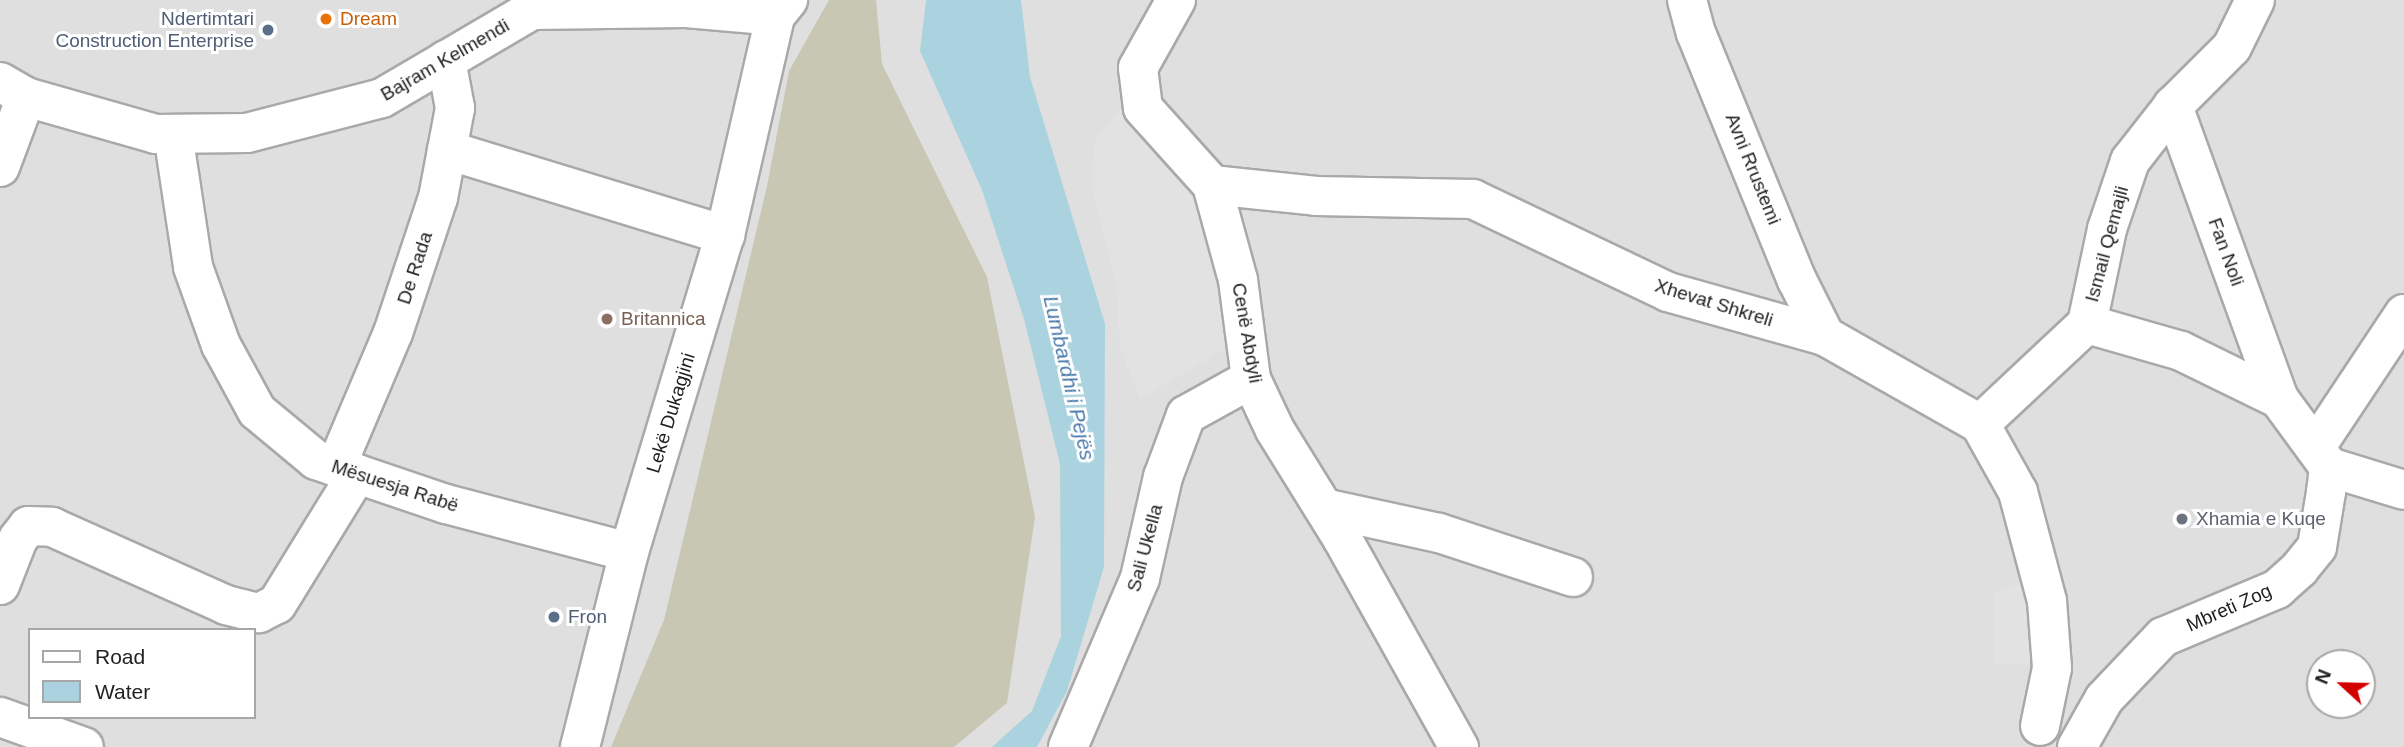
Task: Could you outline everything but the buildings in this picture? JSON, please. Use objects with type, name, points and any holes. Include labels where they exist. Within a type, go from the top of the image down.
[{"type":"street","points":[[1176,0],[1138,68],[1143,108],[1212,185]]},
{"type":"street","name":"Avni Rrustemi","points":[[1686,0],[1696,33],[1797,280],[1825,336]]},
{"type":"street","name":"Ismail Qemajli","points":[[2087,324],[2107,229],[2130,161],[2173,106],[2232,47],[2256,0]]},
{"type":"street","name":"Bajram Kelmendi","points":[[13,89],[156,134],[247,133],[382,98],[532,10],[781,8]]},
{"type":"street","name":"Lekë Dukagjini","points":[[580,747],[629,552],[725,234],[781,8]]},
{"type":"street","name":"De Rada","points":[[0,585],[18,539],[28,526],[52,527],[226,605],[259,613],[277,604],[346,470],[438,198],[455,108],[446,60]]},
{"type":"street","points":[[0,167],[13,89]]},
{"type":"street","name":"Fan Noli","points":[[2173,106],[2279,399],[2322,458]]},
{"type":"street","name":"Mësuesja Rabë","points":[[173,134],[193,267],[221,345],[257,411],[316,460],[446,504],[629,552]]},
{"type":"street","points":[[447,150],[725,234]]},
{"type":"street","name":"Xhevat Shkreli","points":[[1212,185],[1316,196],[1473,198],[1668,292],[1825,336],[1980,424]]},
{"type":"street","name":"Cenë Abdyli","points":[[1212,185],[1238,280],[1251,379],[1275,430],[1324,508],[1459,747]]},
{"type":"street","points":[[2404,314],[2322,458],[2404,490]]},
{"type":"street","points":[[2040,726],[2052,668],[2047,601],[2032,536],[2018,492],[1980,424],[2087,324]]},
{"type":"street","name":"Fan Noli","points":[[2087,324],[2181,351],[2279,399]]},
{"type":"street","name":"Sali Ukella","points":[[1068,747],[1140,578],[1163,477],[1186,415],[1251,379]]},
{"type":"street","name":"Mbreti Zog","points":[[2077,747],[2104,699],[2163,637],[2277,589],[2300,568],[2317,547],[2322,458]]},
{"type":"street","points":[[1324,508],[1439,533],[1573,576]]},
{"type":"street","points":[[0,717],[84,747]]},
{"type":"shaded area","points":[[0,0],[2404,0],[2404,747],[0,747]]},
{"type":"shaded area","points":[[829,0],[876,0],[882,64],[987,277],[1035,517],[1007,703],[954,747],[611,747],[664,620],[767,186],[789,71]]},
{"type":"shaded area","points":[[1122,107],[1193,181],[1211,224],[1230,346],[1140,399],[1120,347],[1116,285],[1091,181],[1095,139]]},
{"type":"shaded area","points":[[2033,581],[2040,665],[1995,664],[1993,592]]},
{"type":"water","name":"Lumbardhi i Pejës","points":[[926,0],[1021,0],[1030,77],[1105,324],[1104,567],[1067,691],[1037,747],[992,747],[1032,711],[1061,636],[1060,464],[1024,319],[982,190],[920,51]]},
{"type":"place","name":"Dream","points":[[326,19]]},
{"type":"place","name":"Ndertimtari Construction Enterprise","points":[[268,30]]},
{"type":"place","name":"Britannica","points":[[607,319]]},
{"type":"place","name":"Xhamia e Kuqe","points":[[2182,519]]},
{"type":"place","name":"Fron","points":[[554,617]]}]
